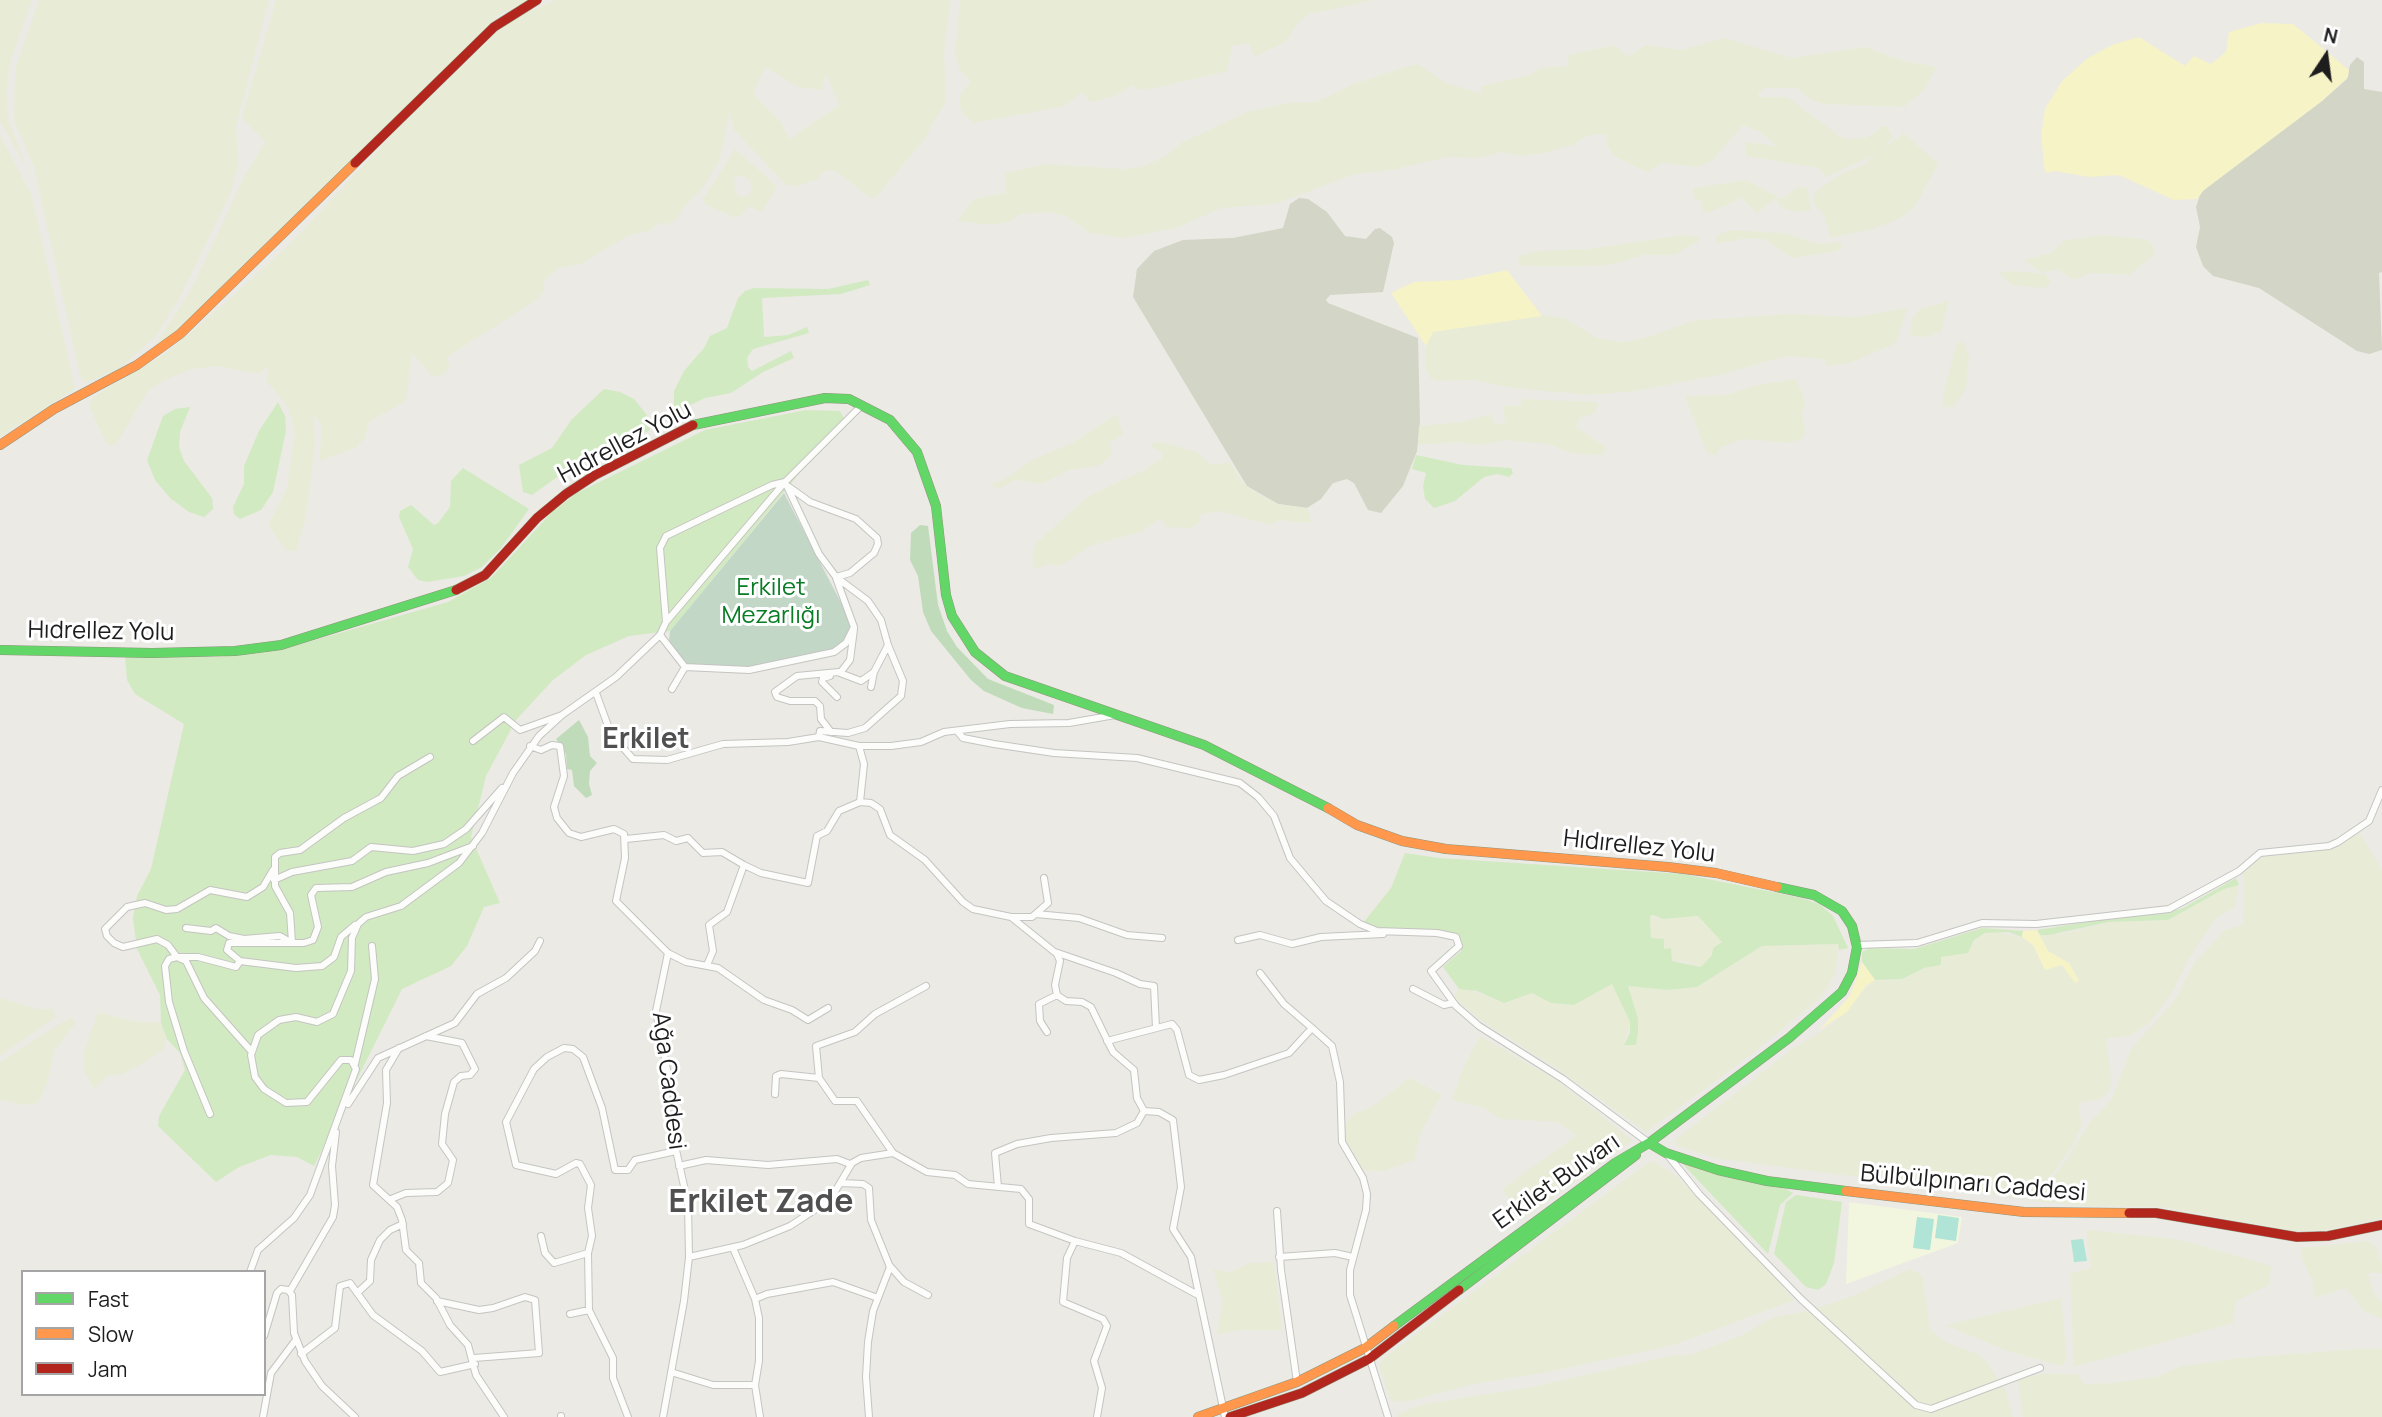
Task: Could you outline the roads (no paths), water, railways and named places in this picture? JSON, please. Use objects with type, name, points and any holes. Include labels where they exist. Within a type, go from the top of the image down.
[{"type":"street","points":[[0,444],[54,409],[136,365],[180,334],[494,27],[537,0]]},
{"type":"street","name":"Hıdrellez Yolu","points":[[0,650],[152,653],[235,651],[281,645],[466,587],[485,575],[537,518],[566,494],[692,425],[831,398],[863,404],[896,425],[921,460],[936,506],[949,610],[975,652],[989,666],[1016,681],[1121,715]]},
{"type":"street","points":[[474,846],[428,863],[386,872],[352,887],[316,888],[311,897],[318,927],[316,936],[307,943],[229,943],[227,950],[240,961],[296,968],[322,966],[334,957],[341,937],[366,917],[401,906],[452,869],[474,846],[530,746],[562,715],[596,693],[660,635],[666,622],[785,482],[863,404]]},
{"type":"street","points":[[785,482],[810,502],[856,519],[877,538],[878,544],[874,553],[850,573],[836,577]]},
{"type":"street","points":[[785,482],[819,554],[836,577],[875,609],[903,681],[901,696],[864,728],[848,733],[820,731],[819,737]]},
{"type":"street","points":[[666,622],[660,551],[664,539],[772,485],[785,482]]},
{"type":"street","points":[[836,577],[854,629],[850,660],[840,673],[822,681],[837,697]]},
{"type":"street","points":[[660,635],[685,667],[749,670],[795,658],[830,653],[844,645],[854,629]]},
{"type":"street","points":[[871,687],[874,673],[888,645]]},
{"type":"street","points":[[672,689],[685,667]]},
{"type":"street","points":[[831,732],[821,719],[820,706],[815,701],[790,701],[777,697],[775,692],[797,676],[840,673],[861,681],[874,673]]},
{"type":"street","points":[[596,693],[610,732],[632,759],[667,760],[723,744],[789,743],[819,737],[859,746],[908,745],[957,731],[1010,724],[1069,723],[1121,715]]},
{"type":"street","points":[[473,741],[503,717],[522,730],[562,715]]},
{"type":"street","name":"Hıdırellez Yolu","points":[[1121,715],[1217,751],[1357,825],[1388,837],[1446,849],[1692,870],[1771,884],[1819,897],[1837,907],[1851,923],[1857,945]]},
{"type":"street","points":[[957,731],[963,738],[993,744],[1054,753],[1137,758],[1234,781],[1253,792],[1274,816],[1288,854],[1321,897],[1360,925],[1389,933]]},
{"type":"street","points":[[530,746],[539,750],[560,746],[564,770],[554,807],[557,818],[569,833],[578,837],[614,829],[622,831],[626,839],[616,901],[668,953],[723,971],[765,1000],[792,1010],[808,1020],[828,1008]]},
{"type":"street","points":[[859,746],[864,764],[860,802]]},
{"type":"street","points":[[252,1052],[204,998],[186,961],[177,957],[168,945],[157,939],[120,946],[109,939],[105,929],[119,912],[136,904],[177,909],[210,890],[250,896],[263,887],[278,854],[300,850],[325,835],[344,818],[385,796],[398,776],[430,757]]},
{"type":"street","points":[[274,880],[292,872],[352,861],[371,847],[413,851],[444,844],[466,829],[508,782]]},
{"type":"street","points":[[1238,940],[1260,935],[1292,944],[1321,937],[1389,933],[1437,933],[1457,939],[1459,946],[1453,954],[1431,971],[1453,1003],[1479,1026],[1549,1069],[1649,1143],[1832,1004],[1849,978],[1857,945],[1917,943],[1982,923],[2042,924],[2169,909],[2239,871],[2260,853],[2329,846],[2337,842],[2369,821],[2382,790]]},
{"type":"street","points":[[626,839],[664,835],[676,841],[688,838],[703,853],[722,852],[761,873],[808,883],[817,836],[827,831],[839,811],[860,802],[871,803],[880,809],[890,835],[925,860],[963,902],[974,909],[1011,917],[1032,917],[1048,903],[1044,877]]},
{"type":"street","points":[[707,965],[713,951],[709,925],[727,912],[744,865]]},
{"type":"street","points":[[273,870],[279,896],[290,913],[292,942]]},
{"type":"street","points":[[1036,914],[1079,918],[1127,935],[1162,939]]},
{"type":"street","points":[[1011,917],[1055,952],[1121,975],[1140,985],[1155,987],[1156,1028]]},
{"type":"street","points":[[355,1064],[349,1059],[341,1060],[307,1102],[292,1105],[277,1099],[260,1086],[253,1071],[252,1052],[258,1035],[274,1021],[292,1017],[317,1022],[333,1014],[351,971],[352,938],[358,924]]},
{"type":"street","points":[[186,928],[216,928],[238,939],[280,936],[292,942]]},
{"type":"street","points":[[341,1114],[375,1060],[454,1023],[477,994],[506,978],[540,941]]},
{"type":"street","points":[[251,1270],[258,1250],[294,1218],[304,1205],[341,1114],[356,1072],[355,1064],[375,979],[372,946]]},
{"type":"street","points":[[1055,952],[1060,961],[1055,985],[1057,995],[1066,1001],[1082,1002],[1091,1007],[1115,1055],[1133,1070],[1137,1098],[1144,1111]]},
{"type":"street","name":"Ağa Caddesi","points":[[663,1417],[689,1257],[688,1204],[666,1105],[668,1075],[656,1011],[668,953]]},
{"type":"street","points":[[210,1114],[184,1051],[169,1002],[165,966],[169,959],[177,957],[206,959],[231,967],[238,966],[240,961]]},
{"type":"street","points":[[1260,973],[1284,1004],[1332,1046],[1340,1082],[1342,1142],[1367,1189],[1366,1210],[1353,1257],[1350,1295],[1388,1417]]},
{"type":"street","points":[[926,986],[875,1014],[855,1032],[816,1046],[819,1078],[835,1101],[857,1101],[893,1153],[928,1172],[955,1175],[971,1185],[1021,1189],[1027,1193],[1030,1202],[1029,1224],[1075,1241],[1129,1256],[1198,1295]]},
{"type":"street","points":[[1413,989],[1444,1005],[1453,1003]]},
{"type":"street","points":[[1047,1032],[1040,1021],[1039,1004],[1057,995]]},
{"type":"street","points":[[1107,1041],[1170,1024],[1175,1027],[1189,1076],[1199,1080],[1224,1075],[1289,1054],[1312,1028]]},
{"type":"street","points":[[391,1199],[407,1192],[437,1192],[448,1183],[453,1164],[450,1152],[442,1144],[445,1114],[454,1083],[461,1076],[470,1075],[475,1069],[460,1042],[426,1036]]},
{"type":"street","points":[[399,1048],[386,1070],[387,1103],[372,1183],[391,1199],[403,1224],[407,1253],[419,1263],[421,1283],[437,1301],[447,1321],[465,1340],[474,1361],[476,1375],[504,1417]]},
{"type":"street","points":[[628,1417],[613,1378],[613,1358],[589,1310],[589,1253],[592,1236],[588,1208],[591,1185],[580,1164],[576,1163],[559,1174],[516,1165],[506,1122],[538,1064],[567,1048],[583,1057],[602,1108],[612,1166],[617,1171],[631,1169],[635,1160],[676,1151]]},
{"type":"street","points":[[775,1094],[776,1076],[781,1074],[819,1078]]},
{"type":"street","points":[[998,1187],[995,1153],[1051,1138],[1116,1133],[1137,1123],[1144,1111]]},
{"type":"street","points":[[1144,1111],[1159,1112],[1173,1121],[1181,1187],[1173,1230],[1191,1257],[1226,1415]]},
{"type":"street","points":[[335,1130],[333,1217],[291,1293],[295,1340],[301,1354],[317,1381],[355,1417]]},
{"type":"street","name":"Bülbülpınarı Caddesi","points":[[1649,1143],[1666,1153],[1718,1171],[1767,1181],[2024,1212],[2155,1213],[2297,1237],[2328,1236],[2382,1225]]},
{"type":"street","name":"Erkilet Bulvarı","points":[[1226,1415],[1366,1348],[1512,1237],[1649,1143]]},
{"type":"street","name":"Erkilet Bulvarı","points":[[1198,1417],[1226,1415],[1302,1394],[1369,1359],[1620,1170],[1649,1143]]},
{"type":"street","points":[[689,1257],[733,1248],[800,1221],[830,1200],[850,1164],[862,1158],[893,1153]]},
{"type":"street","points":[[1666,1153],[1699,1194],[1801,1299],[1916,1405],[1931,1409],[2040,1368]]},
{"type":"street","points":[[679,1166],[706,1160],[768,1165],[834,1158],[850,1164]]},
{"type":"street","points":[[841,1183],[863,1184],[869,1188],[871,1220],[889,1265],[909,1286],[928,1296]]},
{"type":"street","points":[[1277,1211],[1279,1257],[1297,1382]]},
{"type":"street","points":[[357,1293],[370,1281],[372,1254],[382,1236],[403,1224]]},
{"type":"street","points":[[541,1236],[545,1254],[554,1263],[589,1253]]},
{"type":"street","points":[[1075,1241],[1067,1258],[1063,1302],[1103,1319],[1107,1326],[1094,1361],[1102,1388],[1097,1417]]},
{"type":"street","points":[[733,1248],[755,1299],[759,1345],[755,1385],[760,1417]]},
{"type":"street","points":[[1279,1257],[1335,1253],[1353,1257]]},
{"type":"street","points":[[869,1417],[866,1354],[878,1298],[889,1265]]},
{"type":"street","points":[[755,1299],[772,1293],[833,1282],[878,1298]]},
{"type":"street","points":[[301,1354],[335,1328],[340,1286],[351,1283],[373,1315],[422,1351],[440,1372],[474,1361],[539,1353],[535,1300],[525,1297],[479,1310],[437,1301]]},
{"type":"street","points":[[266,1329],[277,1293],[283,1289],[291,1293]]},
{"type":"street","points":[[570,1314],[589,1310]]},
{"type":"street","points":[[263,1417],[271,1373],[295,1340]]},
{"type":"street","points":[[671,1372],[713,1385],[755,1385]]},
{"type":"district","name":"Erkilet","points":[[646,740]]},
{"type":"district","name":"Erkilet Zade","points":[[761,1203]]},
{"type":"park label","name":"Erkilet Mezarlığı","points":[[771,602]]}]
